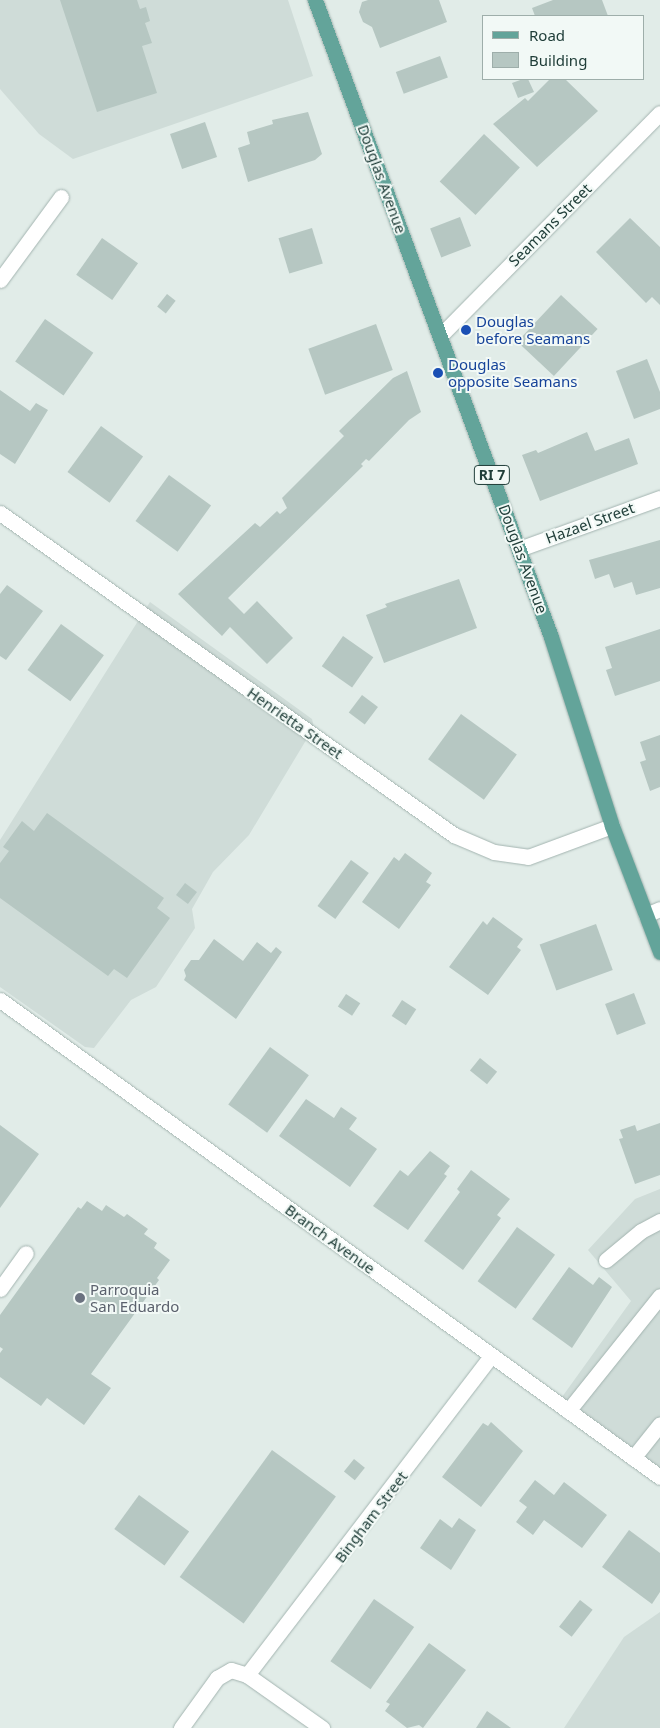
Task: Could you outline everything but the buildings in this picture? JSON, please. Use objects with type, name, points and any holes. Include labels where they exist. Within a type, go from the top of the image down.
[{"type":"main road","name":"Douglas Avenue","points":[[315,0],[552,637],[612,826],[653,912],[660,952]]},
{"type":"street","name":"Seamans Street","points":[[440,336],[660,113]]},
{"type":"street","points":[[0,280],[61,197]]},
{"type":"street","name":"Hazael Street","points":[[519,549],[660,498]]},
{"type":"street","name":"Henrietta Street","points":[[0,513],[454,835],[494,852],[528,857],[612,826]]},
{"type":"street","name":"Branch Avenue","points":[[0,1000],[660,1477]]},
{"type":"street","points":[[606,1260],[641,1231],[660,1221]]},
{"type":"street","points":[[0,1289],[26,1253]]},
{"type":"street","points":[[568,1410],[660,1296]]},
{"type":"street","name":"Bingham Street","points":[[247,1675],[491,1356]]},
{"type":"street","points":[[633,1458],[660,1424]]},
{"type":"street","points":[[180,1728],[217,1678],[231,1670],[247,1675],[322,1728]]},
{"type":"shaded area","points":[[0,0],[288,0],[313,76],[73,159],[39,134],[0,89]]},
{"type":"shaded area","points":[[150,602],[312,719],[314,727],[249,835],[213,872],[192,909],[195,928],[156,987],[131,1000],[94,1048],[85,1047],[0,987],[0,840]]},
{"type":"shaded area","points":[[660,1189],[660,1480],[557,1404],[631,1301],[588,1250],[635,1199]]},
{"type":"shaded area","points":[[660,1612],[660,1728],[564,1728],[624,1637]]},
{"type":"place","name":"Douglas before Seamans","points":[[466,330]]},
{"type":"place","name":"Douglas opposite Seamans","points":[[438,373]]},
{"type":"place","name":"Parroquia San Eduardo","points":[[80,1298]]}]
